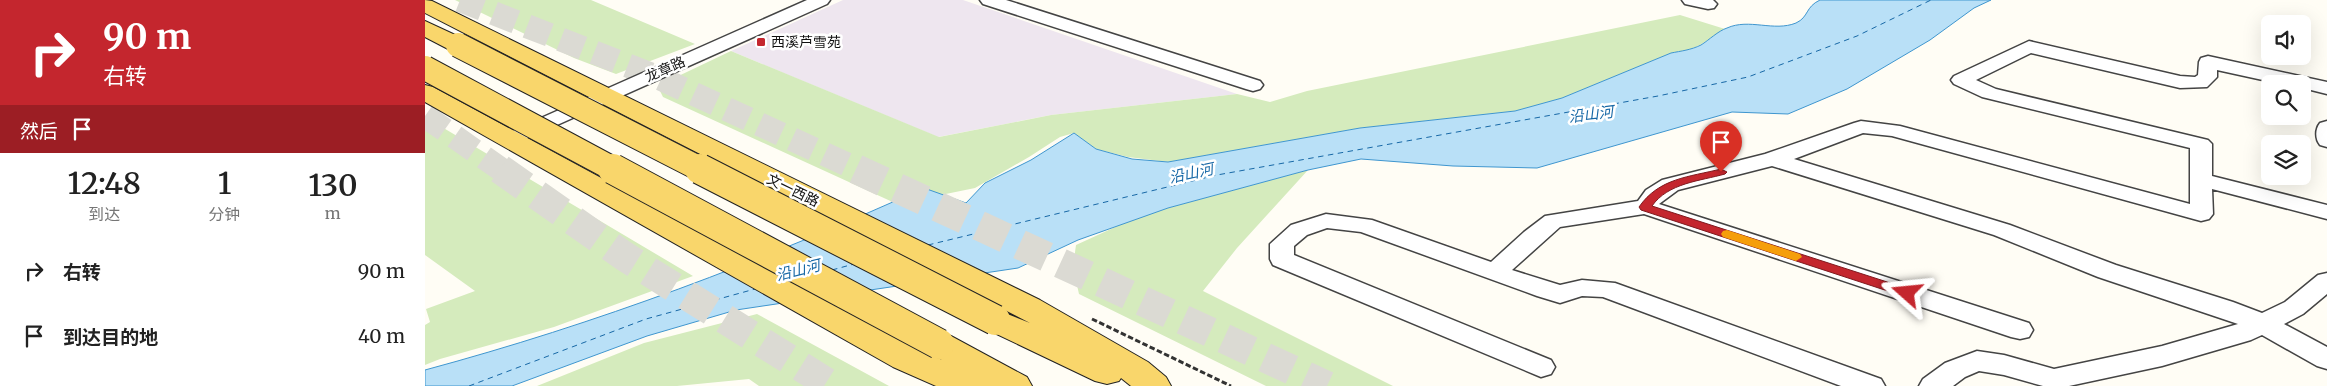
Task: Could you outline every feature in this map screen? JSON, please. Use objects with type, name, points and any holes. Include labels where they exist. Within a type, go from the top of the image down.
[{"type":"main road","name":"文一西路","points":[[425,5],[1029,308],[1136,370],[1154,386]]},
{"type":"main road","name":"文一西路","points":[[425,28],[995,320],[1138,386]]},
{"type":"main road","points":[[425,68],[1015,386]]},
{"type":"main road","points":[[425,92],[905,358],[968,386]]},
{"type":"street","name":"龙章路","points":[[509,139],[821,0]]},
{"type":"street","points":[[989,0],[1253,86]]},
{"type":"street","points":[[1691,0],[1708,4]]},
{"type":"street","points":[[1645,207],[1654,195],[1670,185],[1773,159],[1861,127],[1873,127],[1893,130],[2201,214],[2201,144],[1989,92],[1961,80],[2029,48],[2180,82],[2200,83],[2207,77],[2208,62],[2327,88]]},
{"type":"street","points":[[2327,127],[2327,141]]},
{"type":"street","points":[[1773,159],[2003,230],[2107,271],[2224,308],[2262,323],[2327,359]]},
{"type":"street","points":[[2202,180],[2327,212]]},
{"type":"street","points":[[1496,272],[1532,237],[1553,222],[1645,207],[2020,330]]},
{"type":"street","points":[[1541,367],[1282,259],[1282,244],[1299,230],[1327,221],[1364,225],[1537,288],[1559,294],[1582,288],[1606,289],[1871,386]]},
{"type":"street","points":[[2055,378],[2162,356],[2242,333],[2294,308],[2327,281]]},
{"type":"street","points":[[1933,386],[1955,370],[1977,361],[2005,365],[2082,386]]},
{"type":"path","points":[[1090,318],[1231,386]]},
{"type":"shaded area","points":[[843,0],[963,0],[1237,94],[1051,115],[938,137],[731,51]]},
{"type":"green space","points":[[455,0],[591,0],[695,44],[616,74],[574,58]]},
{"type":"green space","points":[[1680,15],[1725,29],[1689,50],[1671,53],[1562,98],[1515,111],[1360,128],[1168,162],[1128,157],[1096,149],[1074,133],[1060,137],[975,188],[897,204],[663,97],[659,89],[670,80],[731,51],[939,137],[1051,115],[1237,94],[1270,102],[1307,91]]},
{"type":"green space","points":[[425,117],[693,276],[554,327],[440,359],[425,365],[425,325],[430,322],[426,309],[475,291],[425,255]]},
{"type":"green space","points":[[1308,170],[1237,248],[1203,291],[1393,386],[1266,386],[1079,294],[1075,270],[1076,245],[1124,223],[1168,208]]},
{"type":"green space","points":[[757,314],[889,386],[759,386],[749,379],[677,386],[537,386],[644,343]]},
{"type":"water","name":"沿山河","points":[[1820,0],[1991,0],[1974,8],[1930,40],[1847,89],[1788,114],[1732,112],[1537,168],[1453,166],[1361,159],[1308,170],[1168,208],[1078,240],[1018,268],[736,310],[647,336],[512,386],[425,386],[425,370],[552,332],[678,289],[802,241],[924,188],[966,203],[985,183],[1031,160],[1074,133],[1096,149],[1132,159],[1168,162],[1360,128],[1515,111],[1562,98],[1671,53],[1697,47],[1720,31],[1735,25],[1779,26],[1796,23]]},
{"type":"ferry route","points":[[928,245],[1217,175],[1658,96],[1748,77],[1857,36],[1931,0]]},
{"type":"ferry route","points":[[832,270],[854,264]]},
{"type":"ferry route","points":[[469,386],[646,319],[755,289]]},
{"type":"tunnel","points":[[460,0],[657,77],[859,170]]},
{"type":"tunnel","points":[[425,116],[502,170]]},
{"type":"tunnel","points":[[500,169],[624,256],[832,386]]},
{"type":"tunnel","points":[[856,169],[1327,386]]},
{"type":"slow traffic","points":[[1727,234],[1796,257]]},
{"type":"place","name":"西溪芦雪苑","points":[[761,42]]},
{"type":"route","points":[[1721,172],[1670,185],[1654,195],[1645,207],[1907,293]]}]
